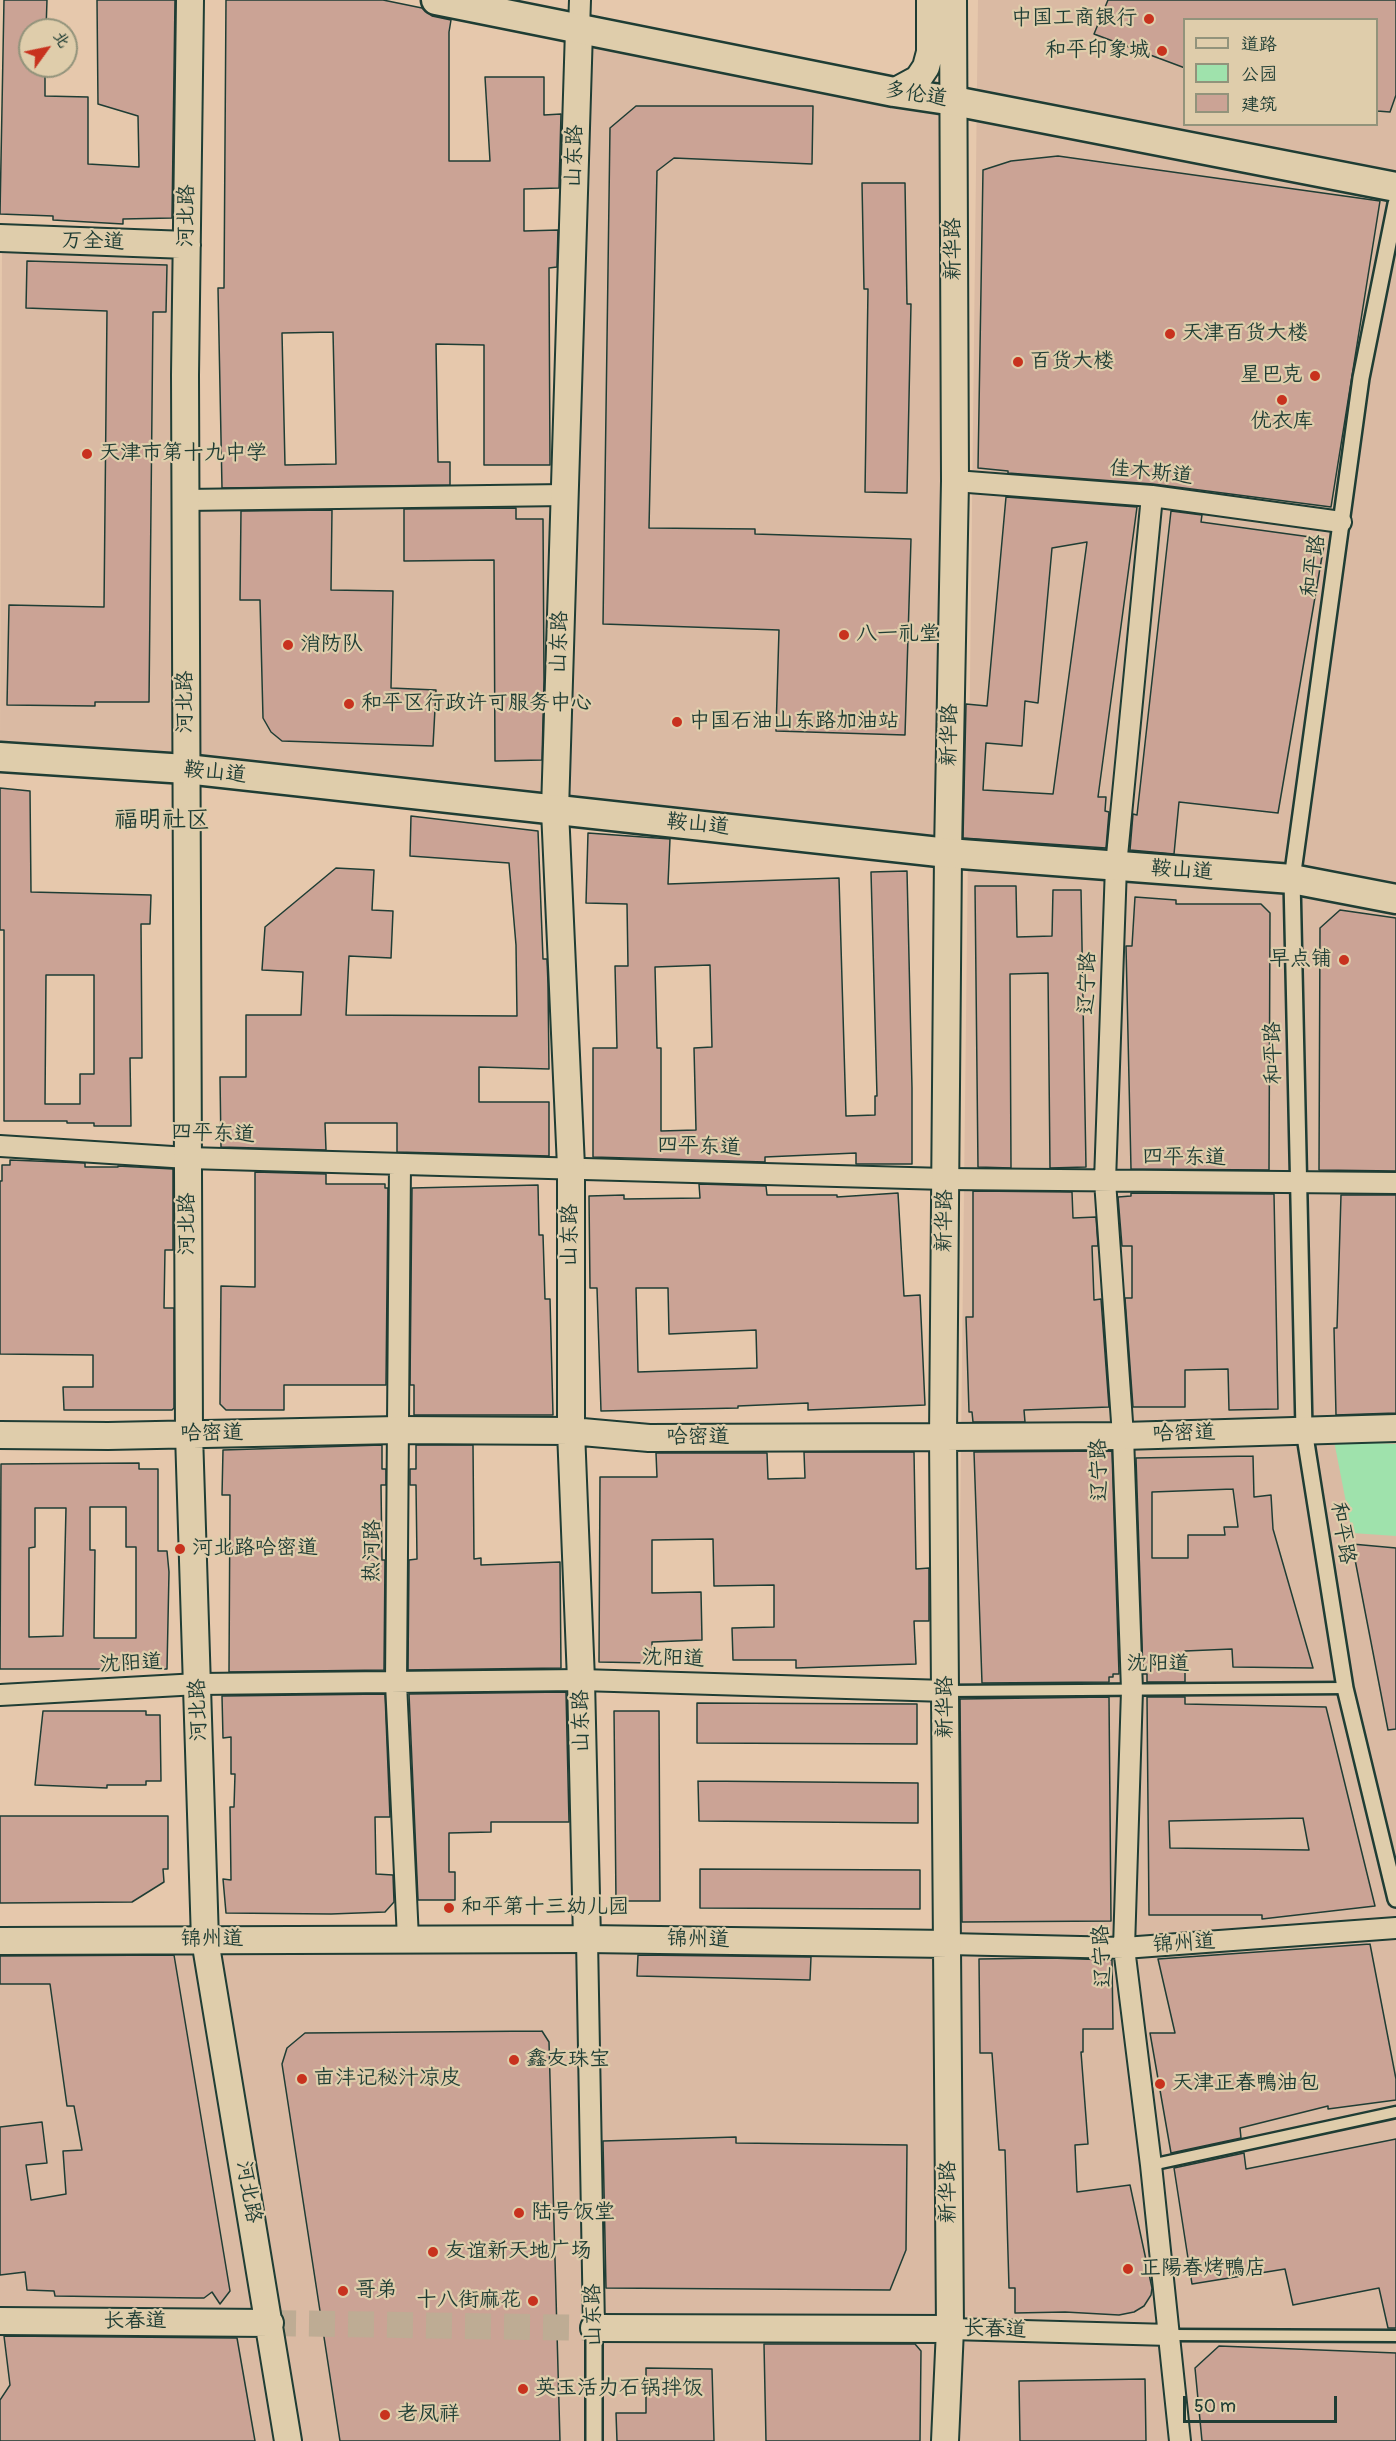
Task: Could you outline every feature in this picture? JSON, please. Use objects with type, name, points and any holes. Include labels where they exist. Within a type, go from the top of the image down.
[{"type":"main road","name":"多伦道","points":[[436,0],[894,92],[954,101],[1396,187]]},
{"type":"main road","name":"鞍山道","points":[[0,757],[186,770],[948,853],[1292,879],[1396,899]]},
{"type":"street","name":"河北路","points":[[190,0],[185,500],[189,1434],[205,1940],[288,2441]]},
{"type":"street","points":[[579,30],[580,0]]},
{"type":"street","points":[[894,92],[918,79],[926,67],[930,52],[930,0]]},
{"type":"street","name":"新华路","points":[[945,2441],[950,2329],[943,1437],[948,853],[955,481],[953,0]]},
{"type":"street","name":"山东路","points":[[579,30],[555,810],[571,1167],[571,1431],[581,1680],[587,1939],[594,2441]]},
{"type":"street","name":"和平路","points":[[1396,204],[1361,378],[1292,879],[1304,1430],[1345,1688],[1396,1899]]},
{"type":"street","name":"万全道","points":[[0,238],[187,245]]},
{"type":"street","name":"佳木斯道","points":[[955,481],[1152,496],[1341,522]]},
{"type":"street","points":[[185,500],[565,495]]},
{"type":"street","name":"辽宁路","points":[[1152,496],[1116,866],[1105,1181],[1123,1436],[1132,1690],[1124,1948],[1151,2165],[1180,2441]]},
{"type":"street","name":"四平东道","points":[[0,1146],[188,1158],[945,1179],[1396,1183]]},
{"type":"street","name":"热河路","points":[[400,1164],[396,1683],[408,1939]]},
{"type":"street","name":"哈密道","points":[[0,1435],[398,1430],[571,1431],[649,1438],[943,1437],[1123,1436],[1396,1428]]},
{"type":"street","name":"沈阳道","points":[[0,1695],[198,1684],[581,1680],[946,1691]]},
{"type":"street","name":"锦州道","points":[[0,1941],[587,1939],[1124,1948],[1396,1928]]},
{"type":"street","name":"长春道","points":[[0,2321],[270,2323]]},
{"type":"street","name":"长春道","points":[[594,2328],[950,2329],[1170,2335]]},
{"type":"lane","name":"沈阳道","points":[[946,1691],[1345,1688]]},
{"type":"lane","points":[[1151,2165],[1396,2112]]},
{"type":"lane","name":"长春道","points":[[1170,2335],[1396,2336]]},
{"type":"shaded area","points":[[978,0],[1396,0],[1396,2441],[0,2441],[0,1963],[211,1954],[571,1949],[955,1953]]},
{"type":"shaded area","points":[[581,40],[953,109],[943,844],[189,762],[184,495],[566,489]]},
{"type":"shaded area","name":"天津市第十九中学","points":[[2,252],[174,254],[174,757],[0,744]]},
{"type":"green space","points":[[1334,1441],[1396,1444],[1396,1536],[1352,1533]]},
{"type":"building","points":[[4,0],[47,0],[46,18],[18,18],[18,78],[45,78],[45,96],[88,97],[88,164],[139,167],[138,116],[98,104],[97,0],[175,0],[172,218],[123,219],[123,224],[53,220],[53,216],[0,214]]},
{"type":"building","points":[[226,0],[383,0],[422,8],[432,16],[451,20],[449,32],[449,161],[490,161],[485,77],[544,77],[544,115],[561,114],[559,188],[524,189],[524,231],[558,230],[557,267],[549,268],[550,465],[484,465],[484,345],[436,344],[438,462],[450,462],[450,485],[222,488],[218,288],[224,288]],"holes":[[[333,332],[336,464],[285,465],[282,333]]]},
{"type":"building","name":"和平印象城","points":[[1108,0],[1396,0],[1396,95],[1390,112],[1378,111],[1378,18],[1183,18],[1183,67],[1094,34]]},
{"type":"building","points":[[636,106],[813,106],[812,164],[674,158],[657,171],[649,528],[755,529],[755,534],[911,539],[905,735],[776,731],[779,630],[603,624],[610,128]]},
{"type":"building","name":"天津百货大楼","points":[[1058,156],[1380,201],[1331,507],[1153,484],[1008,473],[1008,471],[978,468],[983,170],[1011,161]]},
{"type":"building","points":[[862,183],[905,183],[907,304],[911,304],[907,493],[865,492],[868,289],[864,289]]},
{"type":"building","points":[[27,261],[167,265],[166,312],[153,312],[149,702],[95,702],[95,706],[7,705],[9,605],[104,607],[107,311],[26,308]]},
{"type":"building","points":[[1006,497],[1137,507],[1098,797],[1106,797],[1105,811],[1109,812],[1106,848],[963,838],[966,704],[987,706]],"holes":[[[1087,542],[1053,794],[983,790],[986,743],[1022,746],[1025,701],[1038,703],[1052,548]]]},
{"type":"building","points":[[516,508],[516,519],[543,519],[542,760],[495,761],[494,560],[404,561],[404,509]]},
{"type":"building","points":[[332,510],[331,590],[393,591],[391,688],[436,690],[433,746],[282,741],[271,732],[263,718],[260,600],[240,600],[241,511]]},
{"type":"building","points":[[1171,511],[1202,515],[1201,522],[1325,539],[1278,813],[1179,802],[1174,854],[1130,850],[1133,814],[1137,815]]},
{"type":"building","points":[[0,788],[30,791],[31,892],[151,895],[150,924],[141,924],[142,1058],[130,1058],[131,1126],[94,1126],[94,1123],[67,1123],[67,1121],[4,1121],[4,930],[0,930]],"holes":[[[46,975],[94,975],[94,1074],[80,1074],[80,1104],[45,1104]]]},
{"type":"building","points":[[411,816],[538,831],[543,959],[547,959],[549,1069],[479,1067],[479,1102],[549,1102],[549,1156],[397,1152],[397,1123],[325,1123],[326,1150],[221,1147],[220,1077],[246,1077],[246,1015],[301,1015],[303,972],[262,970],[265,927],[336,868],[374,870],[372,910],[393,911],[391,958],[349,956],[346,1015],[517,1016],[516,945],[509,863],[410,856]]},
{"type":"building","points":[[588,833],[670,839],[668,884],[839,878],[846,1116],[875,1115],[875,1096],[877,1096],[871,872],[907,871],[912,1164],[856,1164],[856,1153],[765,1157],[765,1162],[593,1157],[593,1048],[617,1048],[615,966],[628,966],[627,904],[586,903]],"holes":[[[710,965],[712,1047],[694,1048],[696,1130],[661,1131],[661,1048],[657,1048],[655,967]]]},
{"type":"building","points":[[975,886],[1016,886],[1017,937],[1052,936],[1053,890],[1081,890],[1086,1167],[1050,1168],[1048,973],[1010,974],[1011,1168],[978,1167]]},
{"type":"building","points":[[1135,897],[1176,900],[1176,904],[1261,904],[1270,913],[1269,1170],[1131,1169],[1126,946],[1132,946]]},
{"type":"building","points":[[1340,910],[1396,918],[1396,1171],[1319,1170],[1320,928]]},
{"type":"building","points":[[10,1160],[85,1163],[85,1167],[173,1169],[173,1250],[165,1250],[164,1308],[174,1308],[174,1408],[172,1410],[64,1410],[63,1387],[93,1387],[93,1355],[0,1354],[0,1181],[2,1181],[2,1165],[10,1165]]},
{"type":"building","points":[[255,1172],[326,1174],[326,1184],[385,1184],[385,1188],[388,1188],[386,1385],[284,1385],[284,1410],[226,1410],[220,1404],[221,1286],[255,1287]]},
{"type":"building","points":[[699,1184],[766,1186],[767,1195],[837,1195],[837,1197],[898,1193],[904,1296],[920,1295],[925,1405],[808,1410],[808,1403],[738,1406],[738,1408],[601,1411],[597,1288],[590,1288],[589,1196],[624,1195],[624,1199],[700,1198]],"holes":[[[636,1288],[668,1288],[669,1334],[756,1330],[757,1368],[638,1372]]]},
{"type":"building","points":[[538,1185],[539,1235],[543,1235],[545,1299],[550,1299],[553,1415],[414,1415],[414,1385],[410,1385],[412,1188]]},
{"type":"building","points":[[973,1191],[1072,1192],[1073,1218],[1096,1217],[1098,1246],[1092,1246],[1094,1300],[1101,1299],[1109,1407],[1024,1410],[1025,1422],[973,1422],[972,1412],[969,1412],[966,1317],[973,1317]]},
{"type":"building","points":[[1131,1193],[1274,1194],[1278,1409],[1229,1410],[1228,1369],[1185,1370],[1185,1407],[1133,1407],[1125,1298],[1132,1298],[1132,1246],[1122,1246],[1118,1197],[1131,1196]]},
{"type":"building","points":[[1341,1195],[1396,1195],[1396,1413],[1336,1415],[1334,1328],[1337,1328]]},
{"type":"building","points":[[382,1445],[382,1469],[386,1469],[386,1485],[381,1485],[382,1560],[385,1560],[384,1670],[229,1672],[230,1495],[222,1495],[223,1450]]},
{"type":"building","points":[[416,1445],[473,1445],[474,1559],[481,1558],[481,1565],[560,1562],[561,1668],[408,1670],[409,1560],[417,1559],[416,1485],[410,1485],[410,1469],[416,1469]]},
{"type":"building","points":[[1112,1451],[1119,1674],[1109,1677],[1109,1682],[982,1683],[974,1452]]},
{"type":"building","points":[[804,1452],[914,1452],[916,1569],[929,1568],[929,1621],[914,1621],[916,1664],[796,1668],[796,1660],[733,1660],[732,1628],[774,1627],[774,1585],[714,1586],[713,1539],[652,1540],[652,1593],[701,1592],[702,1640],[652,1642],[652,1663],[599,1662],[600,1477],[657,1477],[656,1453],[767,1453],[768,1479],[805,1478]]},
{"type":"building","points":[[1253,1456],[1254,1497],[1271,1495],[1273,1529],[1313,1668],[1233,1667],[1232,1649],[1185,1651],[1185,1682],[1147,1682],[1147,1674],[1143,1674],[1136,1458]],"holes":[[[1233,1489],[1238,1527],[1224,1527],[1225,1535],[1188,1535],[1188,1558],[1152,1558],[1152,1492]]]},
{"type":"building","points":[[139,1463],[139,1469],[158,1469],[158,1551],[167,1551],[169,1572],[167,1669],[0,1669],[1,1464]],"holes":[[[90,1507],[126,1507],[126,1547],[136,1547],[136,1638],[94,1638],[95,1550],[90,1550]],[[35,1508],[66,1508],[63,1636],[29,1637],[29,1548],[35,1547]]]},
{"type":"building","points":[[1352,1544],[1396,1548],[1396,1729],[1388,1730]]},
{"type":"building","points":[[566,1692],[569,1822],[491,1822],[491,1832],[449,1833],[449,1872],[455,1872],[455,1900],[418,1900],[409,1694]]},
{"type":"building","points":[[385,1694],[390,1817],[375,1817],[376,1874],[393,1875],[394,1902],[385,1912],[226,1913],[223,1879],[231,1880],[230,1807],[234,1807],[235,1774],[231,1774],[231,1737],[223,1738],[222,1696]]},
{"type":"building","points":[[1109,1697],[1111,1921],[962,1922],[960,1699]]},
{"type":"building","points":[[1147,1697],[1185,1697],[1185,1704],[1326,1707],[1375,1906],[1262,1919],[1262,1915],[1149,1915]],"holes":[[[1303,1818],[1309,1850],[1170,1848],[1169,1821]]]},
{"type":"building","points":[[697,1703],[917,1704],[917,1744],[697,1743]]},
{"type":"building","points":[[43,1711],[146,1711],[146,1715],[160,1715],[161,1781],[146,1781],[146,1785],[107,1785],[107,1788],[35,1785]]},
{"type":"building","points":[[614,1711],[659,1711],[660,1901],[616,1901]]},
{"type":"building","points":[[698,1781],[918,1783],[918,1823],[699,1821]]},
{"type":"building","points":[[0,1816],[168,1816],[168,1869],[163,1869],[164,1882],[132,1902],[0,1903]]},
{"type":"building","points":[[700,1869],[920,1870],[920,1909],[700,1908]]},
{"type":"building","points":[[1370,1944],[1396,2079],[1396,2100],[1328,2109],[1328,2106],[1240,2128],[1241,2138],[1171,2153],[1150,2033],[1175,2033],[1158,1959]]},
{"type":"building","points":[[174,1955],[230,2291],[220,2304],[212,2292],[204,2298],[196,2298],[55,2296],[54,2291],[27,2290],[25,2272],[0,2275],[0,2127],[42,2122],[47,2163],[26,2165],[31,2200],[66,2194],[63,2151],[82,2150],[74,2106],[67,2106],[50,1984],[0,1984],[0,1956]]},
{"type":"building","points":[[638,1955],[811,1957],[810,1980],[637,1976]]},
{"type":"building","points":[[979,1959],[1112,1960],[1113,2029],[1083,2029],[1083,2052],[1081,2052],[1088,2144],[1075,2145],[1077,2192],[1130,2185],[1152,2288],[1151,2295],[1144,2306],[1134,2312],[1119,2315],[1065,2312],[1015,2313],[1015,2288],[1009,2288],[1005,2150],[999,2150],[992,2053],[980,2053]]},
{"type":"building","name":"友谊新天地广场","points":[[542,2031],[549,2042],[560,2441],[340,2441],[282,2064],[287,2048],[305,2033]]},
{"type":"building","points":[[736,2137],[736,2143],[907,2145],[906,2250],[890,2290],[606,2288],[603,2141]]},
{"type":"building","points":[[1396,2139],[1396,2328],[1388,2328],[1379,2288],[1293,2305],[1285,2269],[1192,2284],[1174,2168],[1244,2153],[1246,2169]]},
{"type":"building","points":[[4,2336],[237,2338],[255,2441],[0,2441],[0,2400],[10,2385]]},
{"type":"building","points":[[764,2344],[915,2344],[921,2351],[920,2441],[766,2441]]},
{"type":"building","points":[[1219,2346],[1396,2353],[1396,2441],[1202,2441],[1195,2368]]},
{"type":"building","points":[[646,2368],[712,2369],[714,2441],[617,2441],[616,2413],[646,2413]]},
{"type":"building","points":[[1145,2379],[1146,2441],[1020,2441],[1019,2381]]},
{"type":"tunnel","points":[[270,2323],[594,2328]]},
{"type":"place","name":"中国工商银行","points":[[1149,19]]},
{"type":"place","name":"和平印象城","points":[[1162,51]]},
{"type":"place","name":"天津百货大楼","points":[[1170,334]]},
{"type":"place","name":"百货大楼","points":[[1018,362]]},
{"type":"place","name":"星巴克","points":[[1315,376]]},
{"type":"place","name":"优衣库","points":[[1282,400]]},
{"type":"place","name":"天津市第十九中学","points":[[87,454]]},
{"type":"place","name":"八一礼堂","points":[[844,635]]},
{"type":"place","name":"消防队","points":[[288,645]]},
{"type":"place","name":"和平区行政许可服务中心","points":[[349,704]]},
{"type":"place","name":"中国石油山东路加油站","points":[[677,722]]},
{"type":"place","name":"早点铺","points":[[1344,960]]},
{"type":"place","name":"河北路哈密道","points":[[180,1549]]},
{"type":"place","name":"和平第十三幼儿园","points":[[449,1908]]},
{"type":"place","name":"鑫友珠宝","points":[[514,2060]]},
{"type":"place","name":"亩沣记秘汁凉皮","points":[[302,2079]]},
{"type":"place","name":"天津正春鴨油包","points":[[1160,2084]]},
{"type":"place","name":"陆号饭堂","points":[[519,2213]]},
{"type":"place","name":"友谊新天地广场","points":[[433,2252]]},
{"type":"place","name":"正陽春烤鴨店","points":[[1128,2269]]},
{"type":"place","name":"哥弟","points":[[343,2291]]},
{"type":"place","name":"十八街麻花","points":[[533,2301]]},
{"type":"place","name":"英玉活力石锅拌饭","points":[[523,2389]]},
{"type":"place","name":"老凤祥","points":[[385,2415]]},
{"type":"district","name":"福明社区","points":[[162,821]]}]
